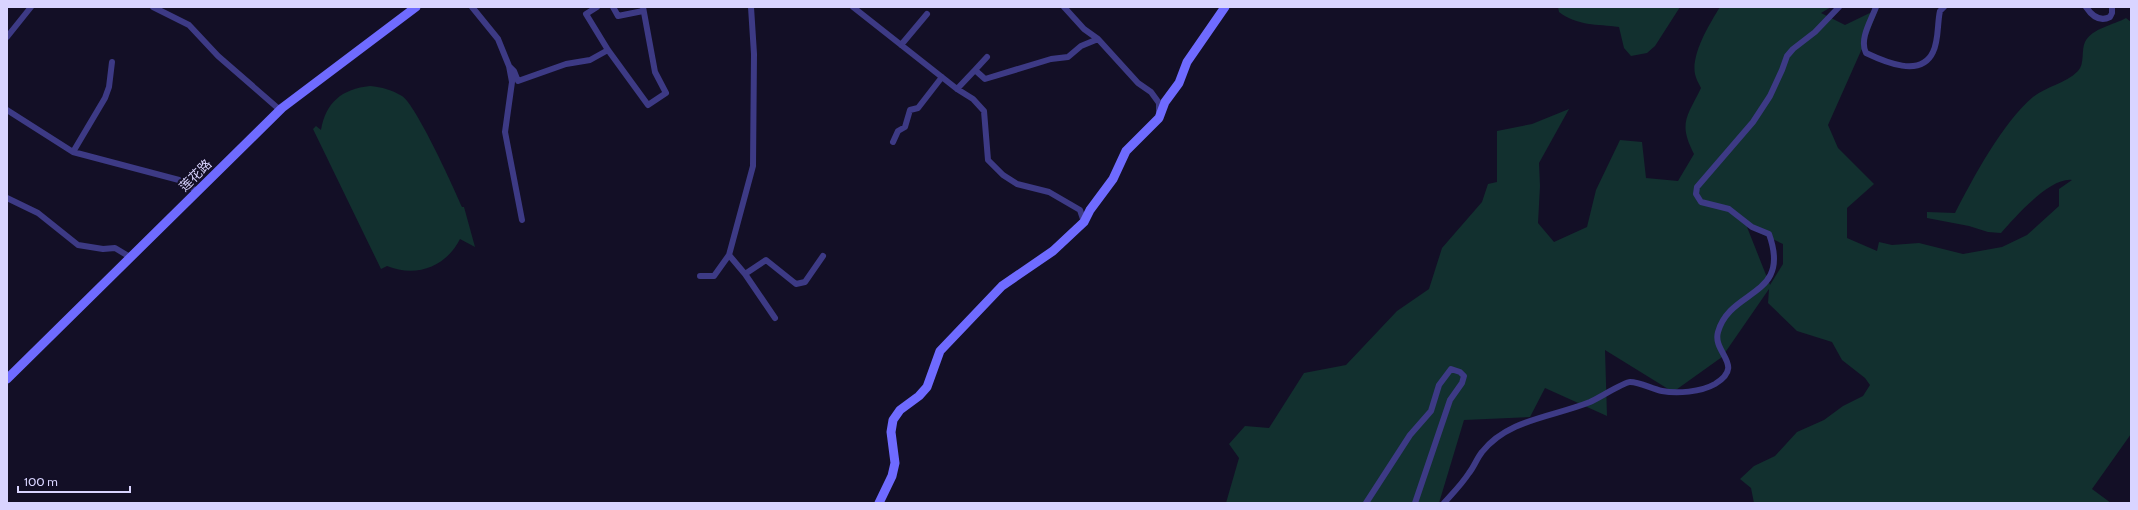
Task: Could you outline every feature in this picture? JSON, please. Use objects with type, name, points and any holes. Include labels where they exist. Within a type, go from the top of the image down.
[{"type":"street","points":[[7,37],[30,7]]},
{"type":"street","points":[[154,7],[189,25],[218,56],[280,110]]},
{"type":"street","name":"莲花路","points":[[7,379],[280,110],[416,7]]},
{"type":"street","points":[[472,7],[498,39],[509,66],[512,82],[505,132],[522,220]]},
{"type":"street","points":[[597,7],[586,14],[608,50],[648,105],[666,93],[655,72],[643,9],[618,16],[613,7]]},
{"type":"street","points":[[700,276],[714,276],[729,255],[753,166],[754,54],[751,7]]},
{"type":"street","points":[[853,7],[957,89],[973,99],[984,110],[988,160],[1002,175],[1017,184],[1049,192],[1080,210],[1084,222]]},
{"type":"street","points":[[1064,7],[1084,29],[1098,39],[1138,83],[1151,92],[1159,103],[1159,118]]},
{"type":"street","points":[[879,503],[892,476],[895,463],[891,432],[893,420],[900,410],[920,396],[927,387],[940,351],[1002,286],[1053,251],[1084,222],[1090,210],[1113,179],[1126,151],[1159,118],[1165,102],[1179,83],[1186,62],[1225,7]]},
{"type":"street","points":[[1444,503],[1469,474],[1482,452],[1503,433],[1529,420],[1566,412],[1611,392],[1620,384],[1630,382],[1663,391],[1677,392],[1696,390],[1713,385],[1725,377],[1728,369],[1716,338],[1718,331],[1726,317],[1738,304],[1761,287],[1770,275],[1776,262],[1774,249],[1769,234],[1752,227],[1729,209],[1701,202],[1696,194],[1697,187],[1753,122],[1770,96],[1787,56],[1793,49],[1815,32],[1839,7]]},
{"type":"street","points":[[1876,9],[1864,38],[1863,47],[1866,53],[1890,63],[1916,66],[1924,63],[1933,53],[1940,11],[1944,7]]},
{"type":"street","points":[[2086,7],[2093,15],[2101,19],[2110,17],[2112,7]]},
{"type":"street","points":[[901,45],[927,14]]},
{"type":"street","points":[[975,70],[985,78],[1051,59],[1068,57],[1081,46],[1098,39]]},
{"type":"street","points":[[509,66],[514,71],[518,81],[566,64],[590,60],[608,50]]},
{"type":"street","points":[[957,89],[987,57]]},
{"type":"street","points":[[73,152],[105,98],[109,87],[112,62]]},
{"type":"street","points":[[893,142],[898,131],[905,127],[910,110],[918,108],[942,77]]},
{"type":"street","points":[[7,110],[73,152],[179,180],[197,191]]},
{"type":"street","points":[[7,198],[38,213],[78,245],[103,249],[115,248],[130,257]]},
{"type":"street","points":[[729,255],[745,274],[775,318]]},
{"type":"street","points":[[745,274],[766,260],[796,284],[805,282],[823,256]]},
{"type":"street","points":[[1366,503],[1410,435],[1431,411],[1439,385],[1446,374],[1451,369],[1455,370],[1464,376],[1462,382],[1450,400],[1414,503]]},
{"type":"green space","points":[[1558,7],[1680,7],[1655,46],[1647,53],[1631,56],[1624,48],[1619,27],[1588,24],[1573,20],[1559,12]]},
{"type":"green space","points":[[1720,7],[1831,7],[1821,13],[1845,25],[1878,9],[1828,125],[1838,148],[1874,184],[1847,208],[1847,238],[1877,251],[1879,242],[1892,245],[1919,243],[1963,254],[2002,247],[2027,235],[2059,206],[2059,189],[2072,180],[2063,181],[2044,191],[2024,208],[2001,233],[1988,232],[1969,226],[1927,218],[1927,212],[1955,213],[2000,135],[2022,108],[2038,93],[2067,79],[2078,71],[2082,61],[2085,42],[2093,33],[2126,18],[2131,22],[2131,434],[2092,489],[2111,503],[1754,503],[1751,488],[1740,479],[1754,466],[1775,456],[1797,432],[1824,420],[1843,406],[1863,396],[1870,385],[1865,378],[1842,360],[1832,342],[1797,331],[1768,303],[1769,289],[1722,357],[1673,392],[1605,350],[1607,416],[1545,388],[1530,417],[1464,420],[1439,503],[1226,503],[1239,458],[1229,444],[1245,426],[1269,428],[1304,373],[1346,365],[1397,311],[1429,289],[1442,248],[1482,202],[1488,184],[1497,182],[1497,131],[1532,124],[1569,109],[1539,163],[1540,186],[1538,223],[1554,242],[1587,227],[1596,190],[1620,140],[1642,142],[1646,178],[1678,181],[1694,154],[1686,135],[1685,127],[1688,113],[1701,88],[1695,74],[1696,57],[1702,39]],"holes":[[[1747,227],[1783,244],[1783,264],[1770,285]]]},
{"type":"green space","points":[[370,86],[387,89],[402,96],[416,114],[462,207],[464,207],[475,247],[460,239],[447,257],[429,268],[409,271],[387,266],[381,269],[313,129],[316,126],[321,130],[323,120],[327,112],[337,99],[351,90]]}]
